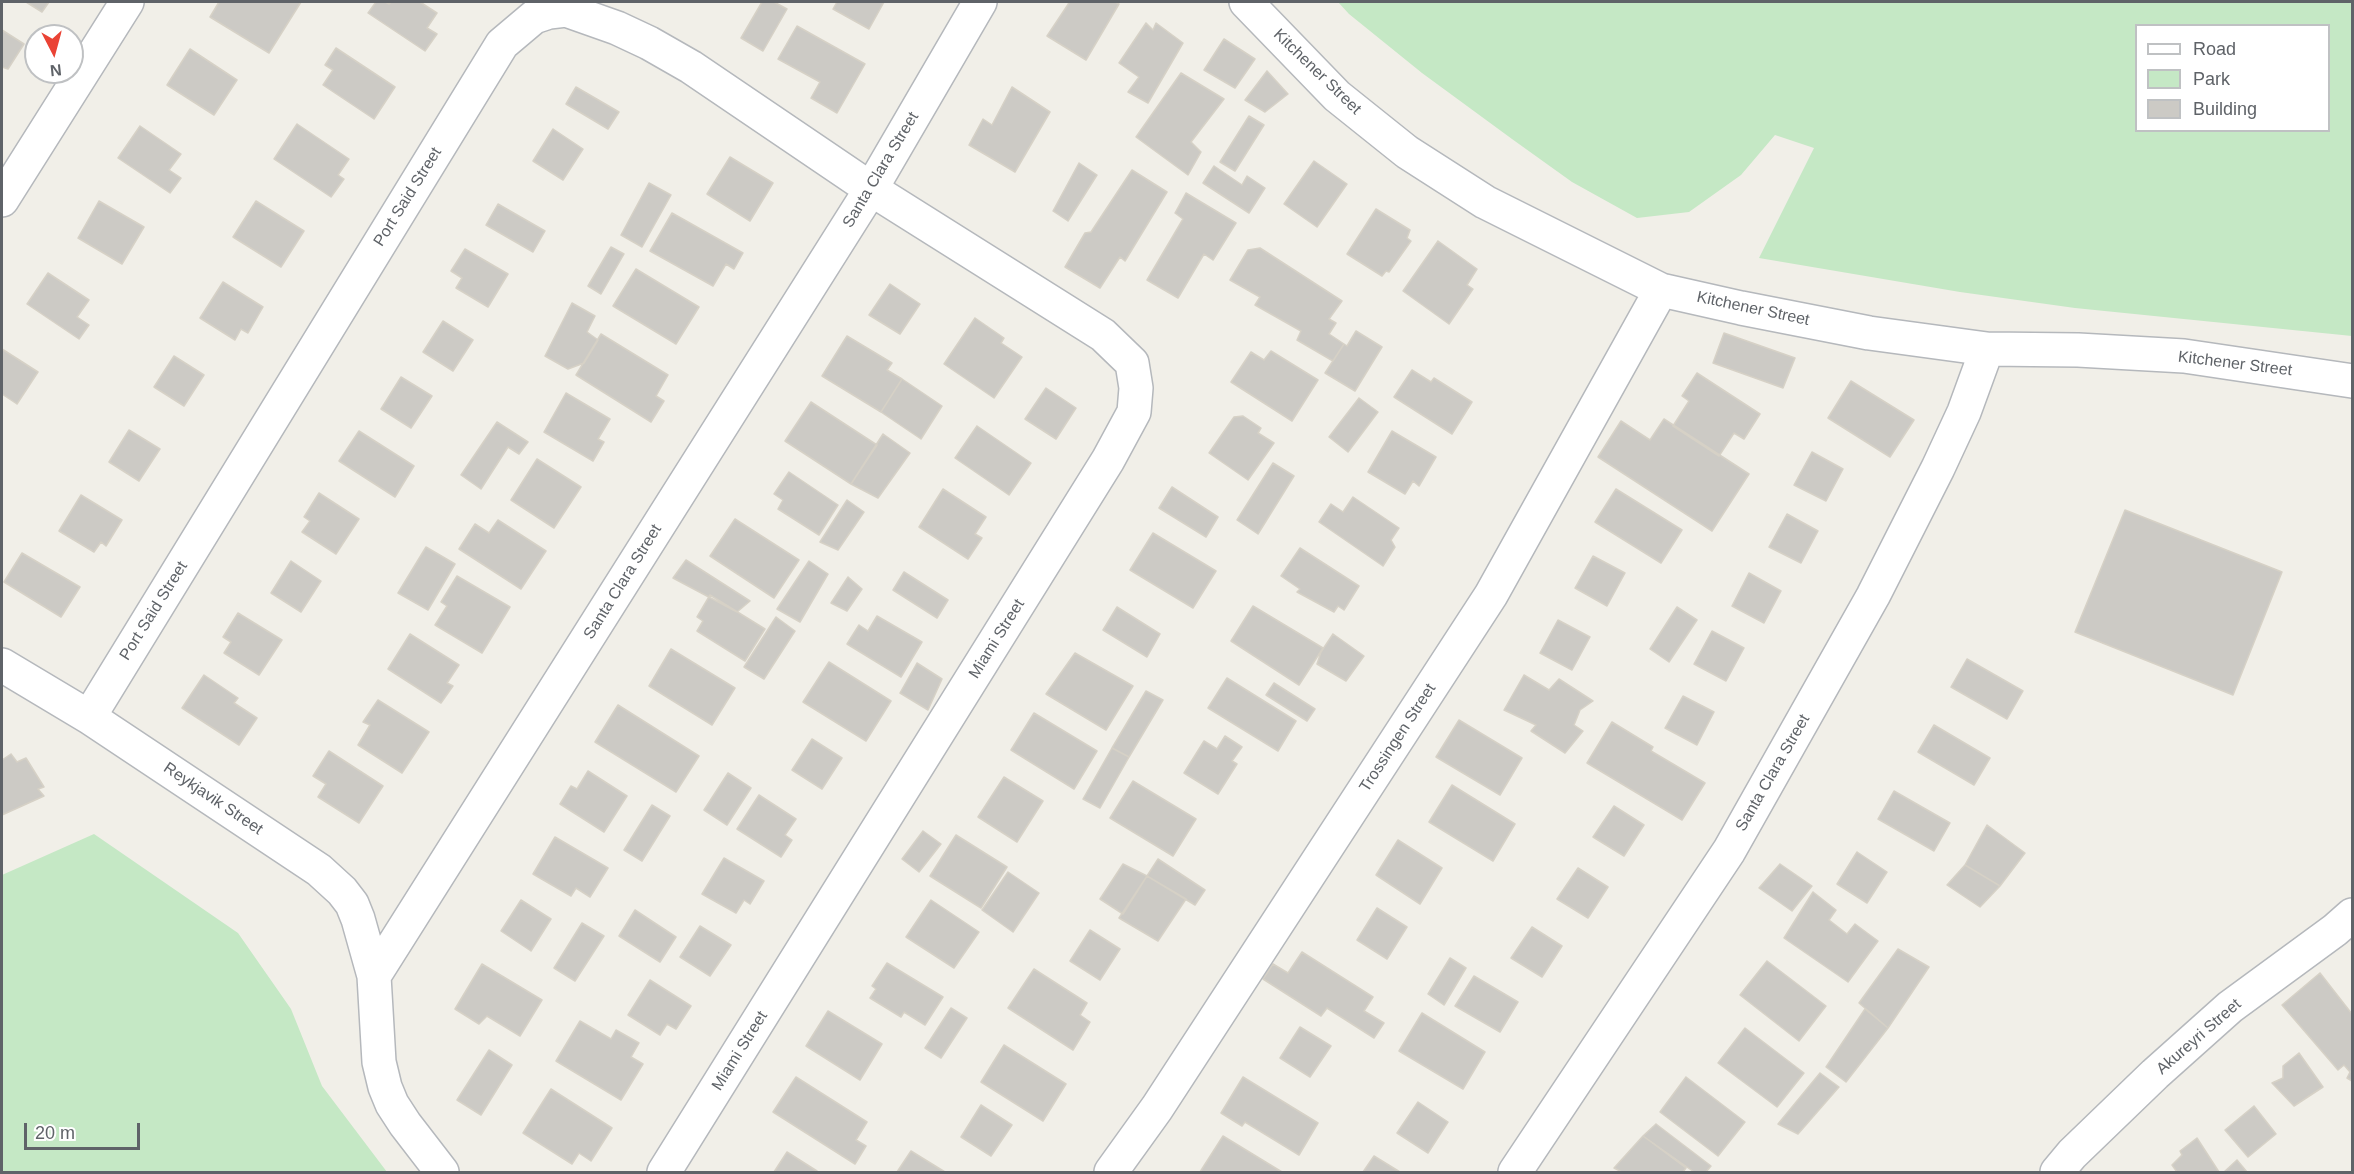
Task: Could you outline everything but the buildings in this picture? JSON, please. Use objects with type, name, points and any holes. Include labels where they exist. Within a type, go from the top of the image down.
[{"type":"street","points":[[2,200],[127,2]]},
{"type":"street","name":"Santa Clara Street","points":[[374,976],[871,189],[980,2]]},
{"type":"street","name":"Kitchener Street","points":[[1246,2],[1337,96],[1407,152],[1485,202],[1661,290],[1869,333],[1987,349],[2078,350],[2184,357],[2352,381]]},
{"type":"street","name":"Port Said Street","points":[[89,717],[502,44],[534,17],[566,10],[617,28],[649,43],[691,67],[871,189]]},
{"type":"street","name":"Miami Street","points":[[664,1173],[1108,460],[1134,412],[1136,388],[1132,363],[1103,335],[871,189]]},
{"type":"street","name":"Trossingen Street","points":[[1111,1173],[1157,1108],[1491,595],[1661,290]]},
{"type":"street","name":"Santa Clara Street","points":[[1515,1173],[1729,850],[1873,596],[1964,412],[1987,349]]},
{"type":"street","name":"Reykjavik Street","points":[[2,665],[89,717],[327,877],[352,904],[374,976]]},
{"type":"street","name":"Akureyri Street","points":[[2057,1173],[2072,1154],[2147,1082],[2230,1007],[2352,915]]},
{"type":"street","points":[[374,976],[379,1062],[385,1087],[392,1104],[405,1124],[442,1173]]},
{"type":"green space","points":[[1338,2],[2352,2],[2352,336],[2075,308],[1960,292],[1759,258],[1814,148],[1775,135],[1741,175],[1689,212],[1637,218],[1572,182],[1422,73],[1349,14]]},
{"type":"green space","points":[[94,834],[238,933],[291,1009],[322,1086],[387,1172],[2,1172],[2,875]]}]
